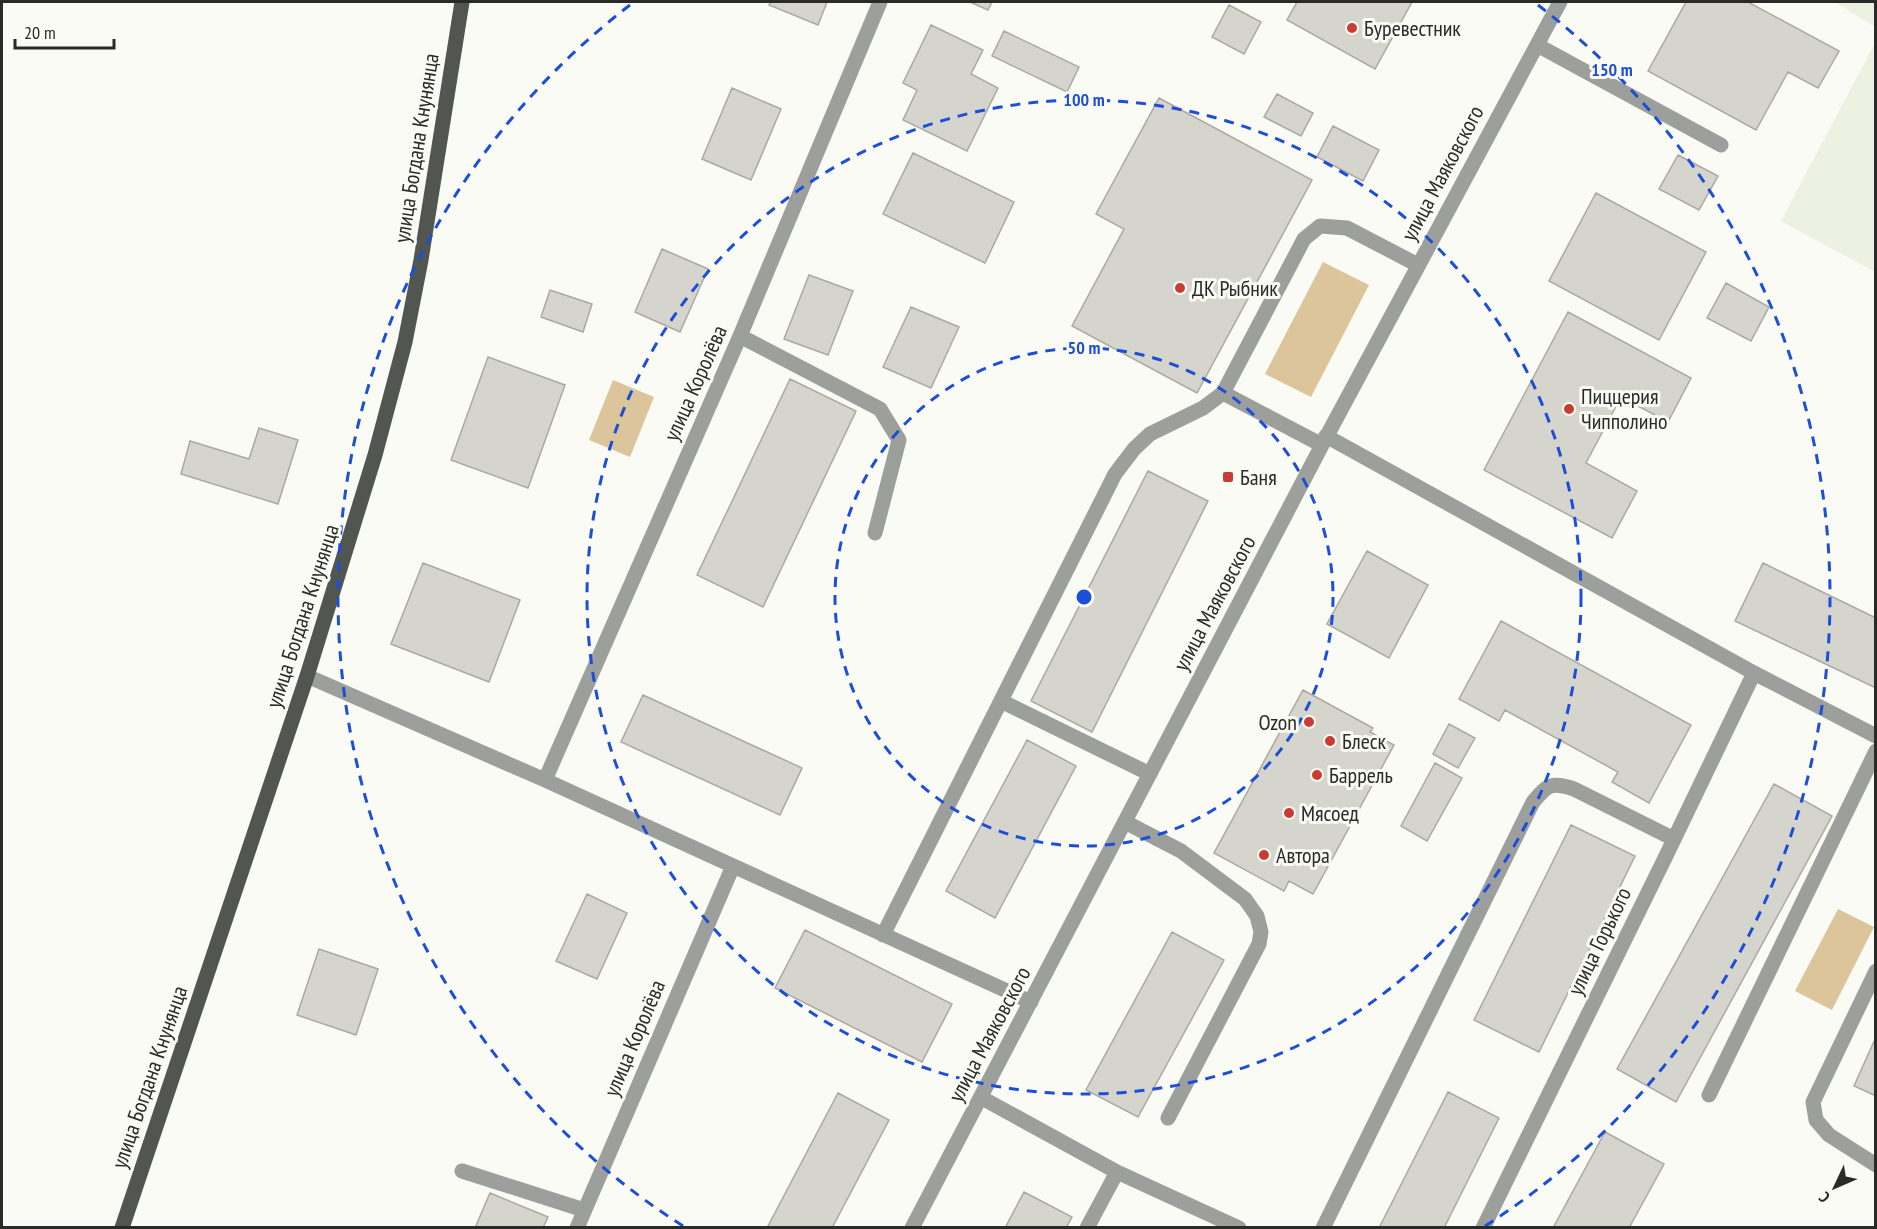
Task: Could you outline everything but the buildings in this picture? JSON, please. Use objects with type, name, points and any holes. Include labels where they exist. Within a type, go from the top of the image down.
[{"type":"main road","name":"улица Богдана Кнунянца","points":[[122,1227],[307,676],[363,497],[405,342],[421,260],[462,2]]},
{"type":"street","name":"улица Королёва","points":[[545,780],[740,336],[880,2]]},
{"type":"street","name":"улица Маяковского","points":[[912,1227],[982,1098],[1324,441],[1560,2]]},
{"type":"street","points":[[1537,45],[1721,145]]},
{"type":"street","points":[[883,935],[1115,474],[1134,448],[1150,434],[1203,408],[1223,393],[1304,239],[1320,226],[1347,228],[1418,265]]},
{"type":"street","points":[[740,336],[880,409],[899,440],[874,532]]},
{"type":"street","points":[[1223,393],[1324,441],[1875,736]]},
{"type":"street","name":"улица Горького","points":[[1483,1227],[1754,673]]},
{"type":"street","points":[[307,676],[545,780],[1031,1002]]},
{"type":"street","points":[[1001,701],[1150,774]]},
{"type":"street","points":[[1709,1095],[1875,751]]},
{"type":"street","points":[[1323,1227],[1527,813],[1544,789],[1558,784],[1574,789],[1674,839]]},
{"type":"street","points":[[1125,822],[1181,851],[1245,899],[1257,916],[1261,932],[1259,944],[1168,1118]]},
{"type":"street","name":"улица Королёва","points":[[577,1227],[733,866]]},
{"type":"street","points":[[1875,971],[1814,1102],[1816,1120],[1829,1135],[1875,1165]]},
{"type":"street","points":[[982,1098],[1117,1172],[1239,1227]]},
{"type":"street","points":[[462,1171],[584,1210]]},
{"type":"street","points":[[1088,1227],[1117,1172]]},
{"type":"shaded area","points":[[1835,2],[1875,2],[1875,27]]},
{"type":"shaded area","points":[[1875,43],[1875,272],[1781,221]]},
{"type":"shaded area","points":[[1323,262],[1369,285],[1311,397],[1265,374]]},
{"type":"shaded area","points":[[613,380],[654,397],[630,457],[589,440]]},
{"type":"shaded area","points":[[1838,909],[1874,927],[1832,1010],[1795,991]]},
{"type":"place","name":"Буревестник","points":[[1352,28]]},
{"type":"place","name":"ДК Рыбник","points":[[1180,288]]},
{"type":"place","name":"Пиццерия Чипполино","points":[[1569,409]]},
{"type":"place","name":"Баня","points":[[1228,477]]},
{"type":"place","name":"Ozon","points":[[1309,722]]},
{"type":"place","name":"Блеск","points":[[1330,741]]},
{"type":"place","name":"Баррель","points":[[1317,775]]},
{"type":"place","name":"Мясоед","points":[[1289,813]]},
{"type":"place","name":"Автора","points":[[1264,855]]}]
